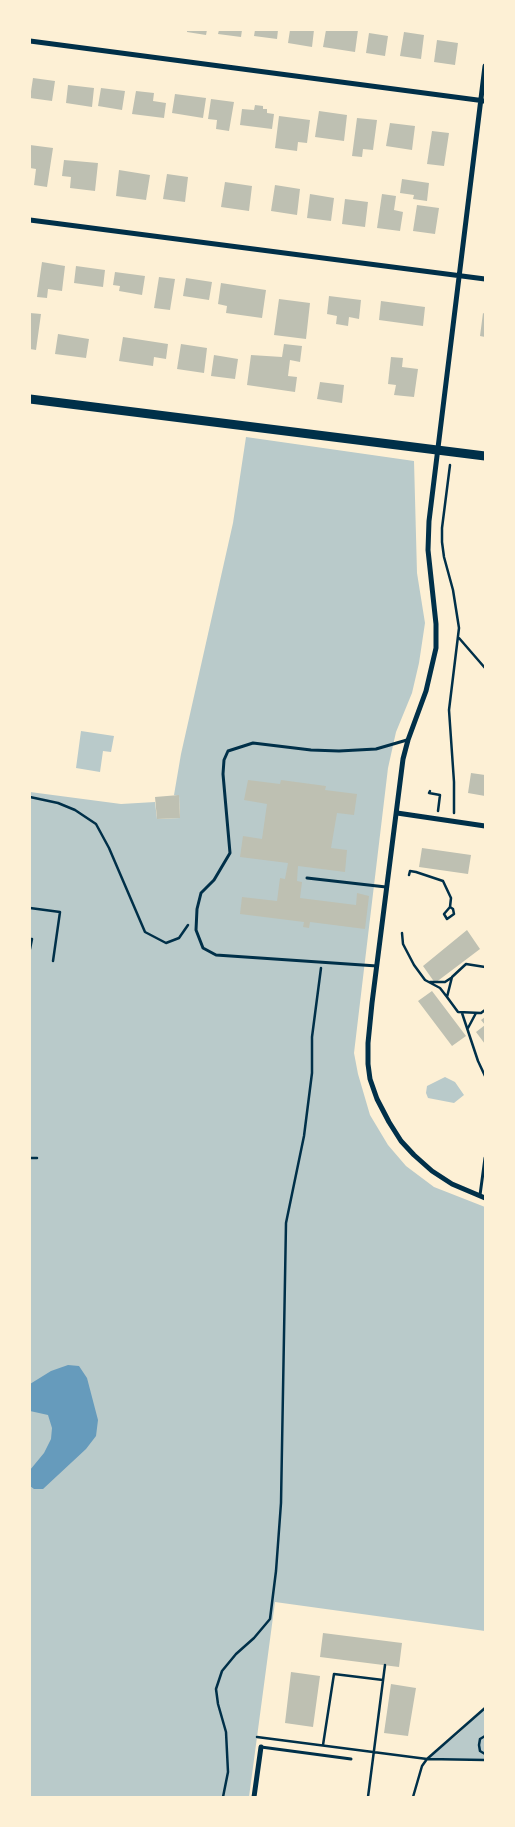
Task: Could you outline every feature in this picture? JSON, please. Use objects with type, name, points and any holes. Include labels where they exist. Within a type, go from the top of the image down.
[{"type":"main road","points":[[30,398],[485,456]]},
{"type":"street","points":[[30,41],[483,100]]},
{"type":"street","points":[[482,1197],[452,1184],[432,1171],[414,1155],[393,1128],[377,1099],[370,1079],[368,1043],[403,759],[426,692],[436,648],[436,624],[428,550],[429,521],[483,100],[485,66]]},
{"type":"street","points":[[30,220],[485,279]]},
{"type":"street","points":[[397,812],[485,826]]},
{"type":"street","points":[[254,1797],[261,1747]]},
{"type":"lane","points":[[376,966],[216,955],[203,948],[196,930],[196,914],[201,893],[214,880],[230,853],[223,774],[224,760],[228,751],[253,743],[311,750],[376,749],[408,740]]},
{"type":"lane","points":[[307,878],[387,887]]},
{"type":"lane","points":[[482,1197],[485,1158]]},
{"type":"lane","points":[[261,1747],[351,1759]]},
{"type":"path","points":[[450,465],[442,542],[453,590],[458,638],[449,710],[454,782],[454,815]]},
{"type":"path","points":[[458,638],[485,668]]},
{"type":"path","points":[[430,791],[429,793],[440,795],[438,812]]},
{"type":"path","points":[[30,797],[58,803],[75,810],[96,824],[109,848],[145,932],[166,943],[173,942],[179,938],[196,914]]},
{"type":"path","points":[[409,876],[410,871],[443,881],[451,898],[450,907],[444,914],[447,919],[452,916],[454,911],[450,907]]},
{"type":"path","points":[[30,908],[60,912],[53,961]]},
{"type":"path","points":[[402,933],[402,944],[421,975],[428,982],[440,988],[458,1012],[481,1013],[485,1010]]},
{"type":"path","points":[[30,939],[32,939],[30,949]]},
{"type":"path","points":[[223,1797],[228,1772],[226,1732],[216,1689],[222,1671],[270,1619],[276,1571],[281,1494],[286,1223],[304,1136],[312,1073],[312,1037],[322,962]]},
{"type":"path","points":[[428,982],[445,982],[466,964],[485,967]]},
{"type":"path","points":[[447,997],[452,977]]},
{"type":"path","points":[[462,1012],[478,1061],[485,1076]]},
{"type":"path","points":[[468,1029],[476,1013]]},
{"type":"path","points":[[30,1158],[37,1158]]},
{"type":"path","points":[[368,1797],[385,1665]]},
{"type":"path","points":[[323,1746],[334,1674],[383,1680]]},
{"type":"path","points":[[413,1797],[419,1774],[427,1759],[485,1708]]},
{"type":"path","points":[[480,1760],[479,1742],[485,1736]]},
{"type":"path","points":[[257,1737],[427,1759],[485,1760]]},
{"type":"path","points":[[480,1751],[485,1754]]},
{"type":"shaded area","points":[[246,437],[414,461],[417,573],[425,623],[412,693],[396,732],[388,768],[354,1053],[370,1115],[388,1145],[406,1166],[434,1187],[485,1207],[485,1631],[275,1602],[249,1797],[30,1797],[30,792],[121,804],[155,802],[157,819],[180,818],[179,796],[174,795],[181,754],[233,523]]},
{"type":"shaded area","points":[[81,731],[114,736],[111,752],[103,751],[100,772],[76,768]]},
{"type":"shaded area","points":[[445,1077],[455,1082],[464,1095],[454,1103],[428,1098],[426,1093],[427,1086]]},
{"type":"shaded area","points":[[485,1708],[485,1760],[427,1759],[458,1734]]},
{"type":"water","points":[[68,1365],[79,1366],[87,1378],[98,1420],[96,1436],[86,1449],[43,1489],[34,1489],[30,1486],[30,1470],[44,1453],[51,1439],[52,1428],[48,1415],[30,1411],[30,1384],[51,1371]]},
{"type":"building","points":[[187,30],[207,30],[206,35],[187,32]]},
{"type":"building","points":[[219,30],[242,30],[241,37],[218,34]]},
{"type":"building","points":[[255,30],[278,30],[277,39],[254,36]]},
{"type":"building","points":[[290,30],[314,30],[312,47],[288,43]]},
{"type":"building","points":[[326,30],[358,30],[355,52],[323,47]]},
{"type":"building","points":[[404,32],[424,35],[421,59],[400,56]]},
{"type":"building","points":[[369,33],[388,36],[385,56],[366,53]]},
{"type":"building","points":[[437,40],[458,43],[455,65],[434,62]]},
{"type":"building","points":[[33,78],[55,81],[52,101],[30,98]]},
{"type":"building","points":[[68,85],[94,88],[92,107],[66,103]]},
{"type":"building","points":[[101,88],[125,91],[122,110],[98,106]]},
{"type":"building","points":[[136,91],[154,93],[153,101],[166,103],[164,118],[132,114]]},
{"type":"building","points":[[175,94],[206,98],[203,118],[172,113]]},
{"type":"building","points":[[211,99],[234,102],[229,131],[216,129],[217,120],[208,119]]},
{"type":"building","points":[[255,105],[263,106],[263,109],[267,109],[267,113],[274,114],[272,129],[240,125],[242,109],[254,110]]},
{"type":"building","points":[[319,111],[347,115],[344,141],[315,137]]},
{"type":"building","points":[[279,116],[310,120],[307,143],[298,142],[297,151],[275,148]]},
{"type":"building","points":[[357,118],[377,120],[373,150],[363,149],[362,157],[352,156]]},
{"type":"building","points":[[390,123],[415,126],[412,150],[386,146]]},
{"type":"building","points":[[432,131],[449,133],[444,166],[427,164]]},
{"type":"building","points":[[30,145],[53,148],[47,187],[34,185],[36,169],[30,168]]},
{"type":"building","points":[[64,160],[98,163],[95,191],[70,188],[71,177],[62,176]]},
{"type":"building","points":[[119,170],[150,175],[146,200],[116,196]]},
{"type":"building","points":[[167,174],[188,177],[185,202],[163,199]]},
{"type":"building","points":[[402,179],[429,183],[427,201],[413,199],[414,195],[400,193]]},
{"type":"building","points":[[225,182],[252,186],[249,211],[221,207]]},
{"type":"building","points":[[275,185],[300,189],[297,215],[271,211]]},
{"type":"building","points":[[310,194],[334,198],[331,221],[307,218]]},
{"type":"building","points":[[382,194],[396,196],[394,210],[403,212],[400,231],[377,228]]},
{"type":"building","points":[[345,199],[368,202],[365,227],[342,224]]},
{"type":"building","points":[[417,205],[439,208],[435,234],[413,231]]},
{"type":"building","points":[[42,262],[65,266],[62,291],[48,289],[47,298],[37,297]]},
{"type":"building","points":[[76,266],[105,270],[103,287],[74,283]]},
{"type":"building","points":[[115,272],[145,276],[142,295],[119,291],[120,286],[113,285]]},
{"type":"building","points":[[159,277],[175,279],[170,310],[154,308]]},
{"type":"building","points":[[186,278],[212,282],[209,300],[183,296]]},
{"type":"building","points":[[221,283],[266,290],[262,318],[226,313],[227,306],[218,304]]},
{"type":"building","points":[[329,296],[361,300],[359,319],[349,317],[348,326],[336,324],[337,316],[327,314]]},
{"type":"building","points":[[279,299],[310,303],[306,339],[274,335]]},
{"type":"building","points":[[381,301],[425,307],[423,326],[379,320]]},
{"type":"building","points":[[30,313],[41,314],[36,350],[30,349]]},
{"type":"building","points":[[483,313],[485,314],[485,337],[480,336]]},
{"type":"building","points":[[58,334],[89,339],[86,358],[55,354]]},
{"type":"building","points":[[123,337],[168,344],[166,359],[154,357],[153,366],[119,361]]},
{"type":"building","points":[[181,344],[207,348],[204,373],[177,369]]},
{"type":"building","points":[[284,344],[302,346],[300,362],[290,360],[288,376],[297,377],[295,392],[247,385],[251,355],[282,357]]},
{"type":"building","points":[[214,355],[238,359],[235,379],[211,376]]},
{"type":"building","points":[[391,357],[403,358],[402,367],[418,369],[414,397],[394,395],[396,385],[388,384]]},
{"type":"building","points":[[320,382],[344,385],[342,403],[317,399]]},
{"type":"building","points":[[471,773],[485,775],[485,796],[468,793]]},
{"type":"building","points":[[248,780],[280,784],[281,780],[326,786],[325,790],[357,794],[354,815],[337,813],[331,848],[347,850],[345,872],[298,866],[297,881],[302,882],[300,898],[356,905],[357,893],[369,896],[365,929],[310,922],[309,928],[303,927],[304,922],[240,914],[242,897],[277,901],[280,878],[285,879],[288,863],[240,857],[243,836],[262,839],[267,804],[244,800]]},
{"type":"building","points":[[179,795],[180,818],[157,819],[155,797]]},
{"type":"building","points":[[422,848],[471,855],[468,874],[419,867]]},
{"type":"building","points":[[467,930],[480,949],[435,983],[423,966]]},
{"type":"building","points":[[432,991],[466,1036],[452,1046],[418,1001]]},
{"type":"building","points":[[485,1017],[485,1025],[481,1020]]},
{"type":"building","points":[[485,1025],[485,1044],[476,1032]]},
{"type":"building","points":[[323,1633],[402,1643],[399,1667],[320,1657]]},
{"type":"building","points":[[291,1672],[320,1676],[313,1727],[285,1723]]},
{"type":"building","points":[[391,1684],[416,1688],[408,1736],[384,1733]]}]
